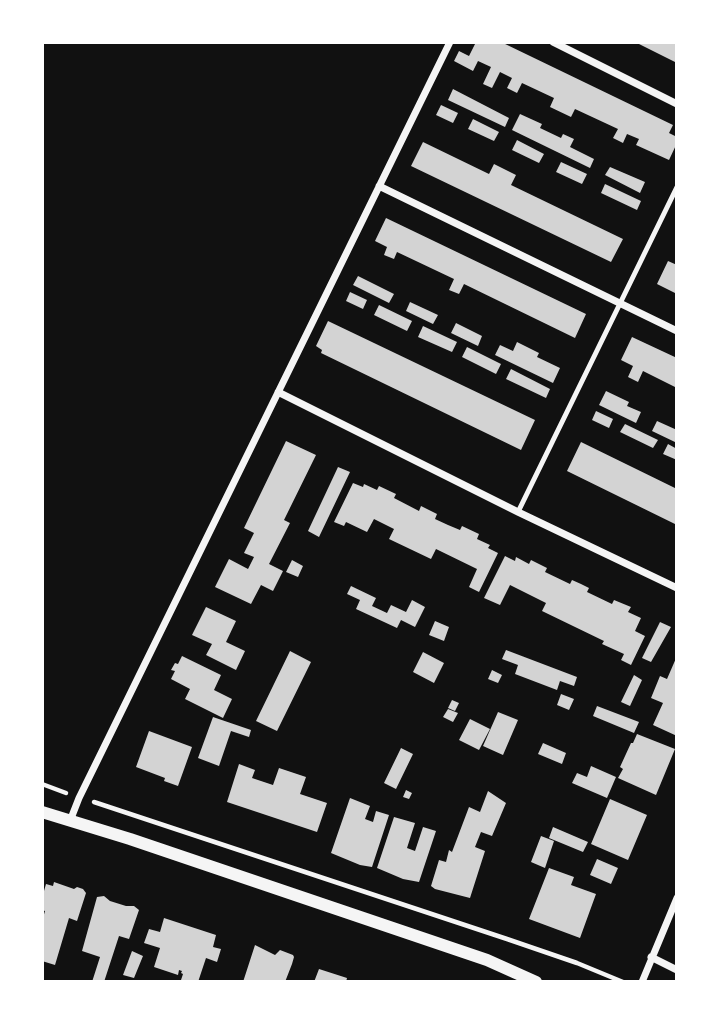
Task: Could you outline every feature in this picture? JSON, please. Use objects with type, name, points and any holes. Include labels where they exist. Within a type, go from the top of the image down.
[{"type":"street","points":[[70,821],[79,797],[450,42]]},
{"type":"street","points":[[553,42],[677,104]]},
{"type":"street","points":[[379,186],[677,331]]},
{"type":"street","points":[[278,392],[517,512],[677,587]]},
{"type":"street","points":[[42,812],[142,842],[487,960],[536,982]]},
{"type":"street","points":[[642,982],[677,898]]},
{"type":"street","points":[[651,957],[677,970]]},
{"type":"lane","points":[[517,512],[677,187]]},
{"type":"path","points":[[42,784],[578,963],[623,982]]},
{"type":"building","points":[[476,42],[501,42],[673,125],[669,133],[677,137],[677,143],[669,160],[636,145],[639,139],[627,134],[623,143],[613,138],[618,129],[575,109],[571,117],[550,107],[554,98],[522,83],[517,93],[507,88],[512,78],[500,72],[492,88],[483,84],[491,67],[478,61],[473,71],[454,61],[459,51],[469,56]]},
{"type":"building","points":[[635,42],[677,42],[677,63]]},
{"type":"building","points":[[453,89],[509,118],[505,127],[448,100]]},
{"type":"building","points":[[441,105],[458,113],[453,123],[436,115]]},
{"type":"building","points":[[520,114],[542,124],[540,128],[561,138],[563,134],[574,139],[570,147],[594,159],[590,168],[512,130]]},
{"type":"building","points":[[473,119],[499,132],[494,141],[468,129]]},
{"type":"building","points":[[517,140],[544,154],[539,163],[512,150]]},
{"type":"building","points":[[423,142],[489,174],[494,164],[516,175],[511,185],[623,239],[611,262],[411,166]]},
{"type":"building","points":[[561,162],[587,174],[582,184],[556,172]]},
{"type":"building","points":[[610,167],[645,182],[640,193],[605,175]]},
{"type":"building","points":[[605,184],[641,201],[637,210],[601,193]]},
{"type":"building","points":[[386,218],[586,314],[575,338],[464,284],[459,294],[449,290],[454,279],[397,252],[394,259],[384,255],[387,247],[375,241]]},
{"type":"building","points":[[668,261],[677,265],[677,294],[657,284]]},
{"type":"building","points":[[358,276],[394,294],[389,303],[353,285]]},
{"type":"building","points":[[350,292],[367,300],[363,309],[346,301]]},
{"type":"building","points":[[410,302],[438,315],[433,324],[406,311]]},
{"type":"building","points":[[379,305],[412,321],[407,331],[374,315]]},
{"type":"building","points":[[328,321],[535,420],[521,450],[321,353],[322,350],[316,346]]},
{"type":"building","points":[[456,323],[482,336],[478,346],[451,333]]},
{"type":"building","points":[[423,326],[457,342],[452,352],[418,337]]},
{"type":"building","points":[[632,337],[677,358],[677,388],[643,371],[638,382],[628,377],[633,366],[621,360]]},
{"type":"building","points":[[517,342],[539,353],[537,357],[560,368],[553,383],[495,355],[500,345],[513,351]]},
{"type":"building","points":[[467,347],[501,364],[496,374],[462,357]]},
{"type":"building","points":[[511,369],[550,389],[546,398],[506,379]]},
{"type":"building","points":[[606,391],[629,402],[627,406],[641,412],[636,423],[599,405]]},
{"type":"building","points":[[596,411],[613,419],[609,428],[592,420]]},
{"type":"building","points":[[657,421],[677,430],[677,443],[652,431]]},
{"type":"building","points":[[625,424],[658,440],[653,448],[620,432]]},
{"type":"building","points":[[286,441],[316,455],[284,520],[290,523],[269,564],[283,571],[273,591],[261,585],[251,604],[215,587],[229,559],[248,569],[254,557],[244,553],[254,533],[244,528]]},
{"type":"building","points":[[581,442],[677,489],[677,525],[567,471]]},
{"type":"building","points":[[668,444],[677,449],[677,460],[663,454]]},
{"type":"building","points":[[338,467],[350,472],[319,537],[308,531]]},
{"type":"building","points":[[353,483],[363,487],[364,484],[377,490],[379,486],[396,494],[394,498],[419,511],[421,506],[437,514],[435,519],[460,530],[462,526],[479,534],[477,539],[490,545],[488,548],[498,553],[479,592],[469,587],[477,569],[436,549],[431,559],[389,539],[394,529],[374,519],[367,532],[346,522],[344,526],[334,522]]},
{"type":"building","points":[[505,556],[515,561],[516,557],[529,564],[531,560],[547,568],[545,572],[570,584],[572,580],[581,584],[589,588],[587,592],[612,604],[614,600],[631,607],[628,612],[641,618],[635,631],[645,636],[631,665],[621,660],[624,654],[602,644],[604,641],[542,611],[546,603],[510,585],[500,605],[484,598]]},
{"type":"building","points":[[292,560],[303,566],[298,577],[286,572]]},
{"type":"building","points":[[351,586],[376,598],[372,606],[387,613],[391,605],[406,612],[412,600],[425,607],[415,627],[401,620],[397,628],[356,609],[360,600],[347,594]]},
{"type":"building","points":[[206,607],[236,621],[226,642],[245,651],[236,670],[206,655],[212,644],[192,635]]},
{"type":"building","points":[[435,621],[449,627],[444,641],[429,635]]},
{"type":"building","points":[[660,622],[671,627],[651,662],[642,658]]},
{"type":"building","points":[[506,650],[577,677],[574,686],[560,681],[557,690],[515,674],[518,665],[502,659]]},
{"type":"building","points":[[290,651],[311,662],[277,731],[256,721]]},
{"type":"building","points":[[423,652],[444,663],[434,683],[413,672]]},
{"type":"building","points":[[182,656],[221,675],[214,690],[232,699],[223,718],[185,699],[190,689],[171,679],[175,671],[171,670]]},
{"type":"building","points":[[677,656],[677,736],[653,725],[663,703],[651,698],[660,676],[667,679]]},
{"type":"building","points":[[492,670],[502,675],[498,683],[488,679]]},
{"type":"building","points":[[634,675],[642,680],[630,706],[621,702]]},
{"type":"building","points":[[561,694],[574,699],[569,710],[557,705]]},
{"type":"building","points":[[452,700],[459,703],[455,711],[448,708]]},
{"type":"building","points":[[597,706],[639,722],[634,733],[593,716]]},
{"type":"building","points":[[448,709],[458,713],[453,722],[443,717]]},
{"type":"building","points":[[498,712],[518,720],[503,755],[483,746]]},
{"type":"building","points":[[213,717],[251,730],[249,737],[231,731],[219,766],[198,758]]},
{"type":"building","points":[[470,719],[490,729],[479,750],[459,740]]},
{"type":"building","points":[[149,731],[192,747],[178,786],[136,767]]},
{"type":"building","points":[[637,734],[675,749],[656,795],[618,778],[623,769],[620,767]]},
{"type":"building","points":[[543,743],[566,753],[562,764],[538,754]]},
{"type":"building","points":[[401,748],[413,754],[396,789],[384,783]]},
{"type":"building","points":[[239,764],[255,770],[252,778],[273,785],[279,768],[306,777],[300,794],[327,803],[317,832],[227,802]]},
{"type":"building","points":[[591,766],[616,777],[607,798],[572,783],[577,773],[587,777]]},
{"type":"building","points":[[406,790],[412,793],[409,799],[403,797]]},
{"type":"building","points":[[488,791],[506,803],[492,836],[481,832],[475,847],[485,851],[470,898],[435,889],[431,886],[439,860],[446,862],[469,807],[480,812]]},
{"type":"building","points":[[350,798],[370,806],[365,819],[373,822],[376,811],[389,815],[372,867],[331,853]]},
{"type":"building","points":[[610,799],[647,815],[628,860],[591,844]]},
{"type":"building","points":[[394,817],[415,823],[407,848],[415,851],[423,827],[436,831],[419,882],[403,879],[377,868]]},
{"type":"building","points":[[553,827],[588,842],[583,852],[549,838]]},
{"type":"building","points":[[541,836],[554,841],[545,868],[531,862]]},
{"type":"building","points":[[597,859],[618,868],[611,884],[590,875]]},
{"type":"building","points":[[549,868],[574,877],[571,885],[596,894],[580,938],[529,919]]},
{"type":"building","points":[[54,882],[74,889],[83,889],[86,893],[77,921],[69,918],[55,965],[42,961],[42,921],[45,911],[42,910],[42,898],[46,884],[53,886]]},
{"type":"building","points":[[104,896],[110,901],[134,906],[139,910],[129,939],[119,936],[104,982],[92,982],[100,957],[82,951],[97,897]]},
{"type":"building","points":[[164,918],[216,935],[213,947],[221,949],[217,962],[206,958],[198,982],[181,980],[182,971],[179,970],[178,975],[154,967],[160,948],[144,943],[149,929],[160,932]]},
{"type":"building","points":[[255,945],[275,955],[280,950],[293,955],[285,982],[243,982]]},
{"type":"building","points":[[132,951],[143,956],[134,978],[123,975]]},
{"type":"building","points":[[319,969],[347,978],[346,982],[314,982]]}]
